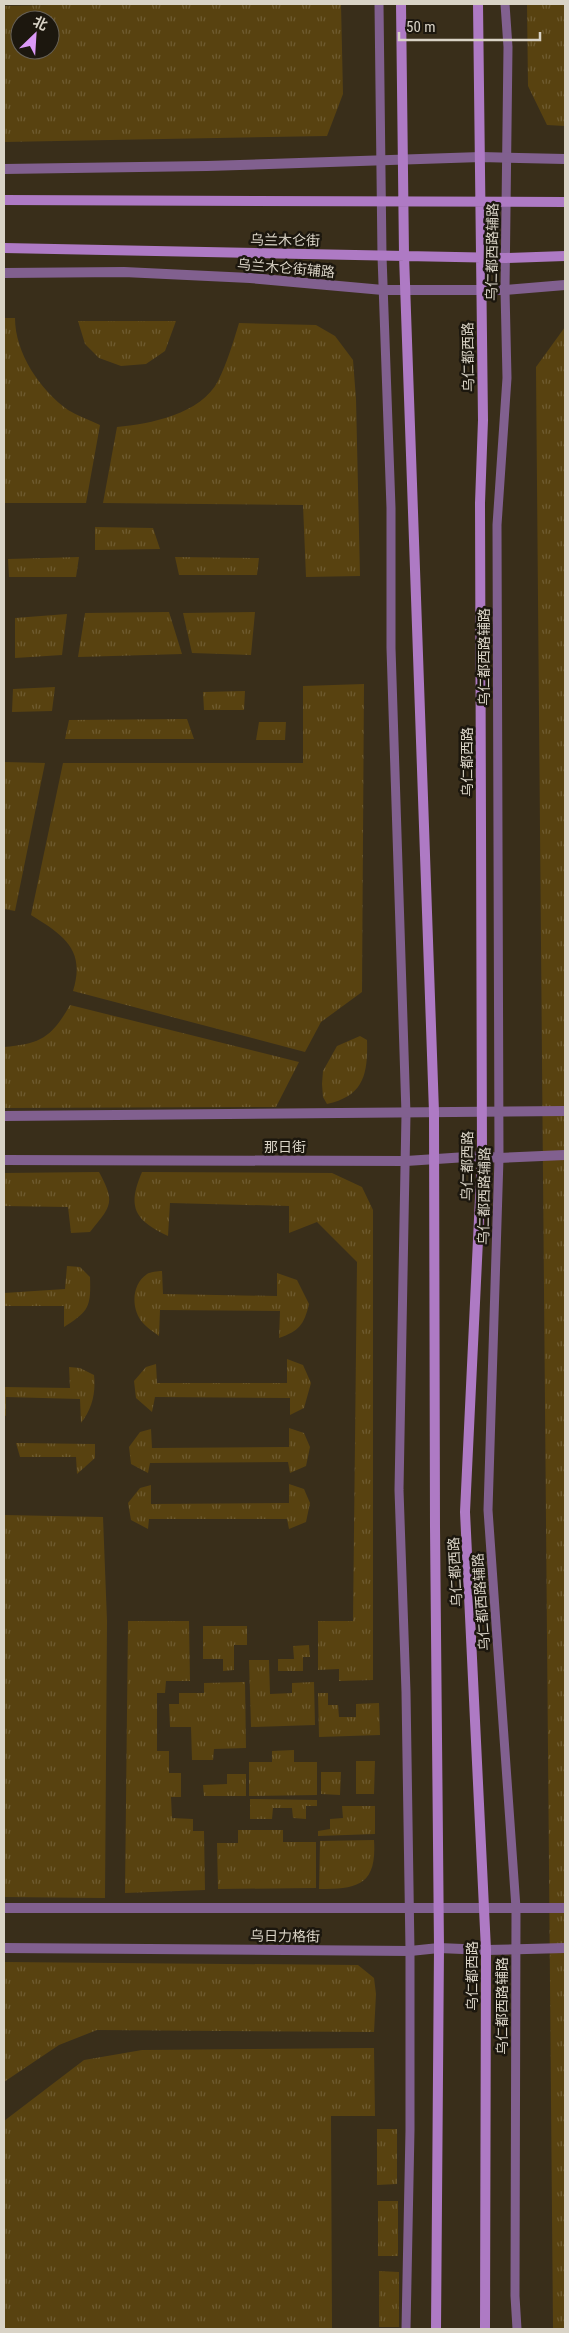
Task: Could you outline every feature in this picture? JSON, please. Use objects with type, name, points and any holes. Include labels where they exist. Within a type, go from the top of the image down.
[{"type":"main road","name":"乌仁都西路","points":[[401,4],[404,255],[434,1112],[435,1536],[439,1948],[436,2329]]},
{"type":"main road","name":"乌仁都西路","points":[[478,4],[482,200],[483,420],[480,503],[482,1156],[465,1512],[485,1907],[486,2329]]},
{"type":"main road","points":[[4,200],[482,200],[565,202]]},
{"type":"main road","name":"乌兰木仑街","points":[[4,248],[506,258],[565,256]]},
{"type":"street","points":[[4,169],[402,161],[481,157],[565,159]]},
{"type":"street","name":"乌兰木仑街辅路","points":[[4,273],[124,272],[250,278],[383,290],[505,290],[565,285]]},
{"type":"street","points":[[4,1116],[406,1114],[565,1111]]},
{"type":"street","name":"那日街","points":[[4,1160],[406,1161],[482,1156],[499,1158],[565,1155]]},
{"type":"street","name":"乌日力格街","points":[[4,1908],[565,1908]]},
{"type":"street","name":"乌日力格街","points":[[4,1948],[410,1951],[439,1948],[486,1950],[565,1948]]},
{"type":"lane","points":[[379,4],[382,256],[391,508],[391,648],[406,1114],[399,1490],[406,1692],[410,1951],[410,2130],[406,2329]]},
{"type":"lane","name":"乌仁都西路辅路","points":[[505,4],[508,47],[505,290],[507,378],[497,525],[499,1158],[488,1510],[516,1908],[515,2296],[517,2329]]},
{"type":"green space","points":[[341,4],[343,94],[327,136],[4,142],[4,6]]},
{"type":"green space","points":[[527,4],[565,4],[565,126],[547,125],[528,86]]},
{"type":"green space","points":[[4,318],[15,318],[19,344],[24,357],[31,370],[48,392],[68,410],[100,425],[86,503],[4,503]]},
{"type":"green space","points":[[78,321],[176,321],[165,351],[146,364],[121,366],[99,358],[85,344]]},
{"type":"green space","points":[[239,323],[316,325],[335,336],[353,360],[356,399],[360,576],[306,577],[303,505],[103,503],[117,427],[159,420],[200,402],[218,381]]},
{"type":"green space","points":[[565,327],[565,2329],[553,2329],[536,367]]},
{"type":"green space","points":[[95,527],[153,528],[160,549],[95,550]]},
{"type":"green space","points":[[79,557],[76,577],[9,577],[8,559]]},
{"type":"green space","points":[[175,557],[259,558],[257,575],[179,575]]},
{"type":"green space","points":[[169,612],[182,654],[78,657],[85,613]]},
{"type":"green space","points":[[255,612],[251,655],[192,653],[183,613]]},
{"type":"green space","points":[[67,614],[62,655],[15,658],[15,618]]},
{"type":"green space","points":[[364,684],[362,992],[321,1022],[305,1052],[73,991],[76,976],[74,954],[62,937],[31,915],[63,763],[303,763],[303,686]]},
{"type":"green space","points":[[55,687],[52,711],[12,712],[13,689]]},
{"type":"green space","points":[[245,691],[244,710],[204,710],[203,692]]},
{"type":"green space","points":[[187,719],[194,739],[65,739],[69,720]]},
{"type":"green space","points":[[259,722],[286,722],[285,740],[256,740]]},
{"type":"green space","points":[[4,762],[45,763],[15,911],[4,909]]},
{"type":"green space","points":[[70,1005],[299,1062],[276,1107],[4,1108],[4,1047],[27,1044],[44,1037],[57,1025]]},
{"type":"green space","points":[[360,1036],[367,1040],[365,1073],[361,1082],[349,1095],[327,1104],[323,1097],[323,1071],[337,1046]]},
{"type":"green space","points":[[99,1172],[108,1191],[109,1204],[103,1216],[90,1232],[71,1233],[68,1207],[4,1206],[4,1173]]},
{"type":"green space","points":[[142,1172],[332,1173],[362,1187],[373,1210],[373,1680],[339,1681],[339,1669],[318,1670],[318,1621],[353,1621],[357,1262],[317,1222],[289,1233],[289,1206],[170,1203],[168,1236],[147,1224],[137,1211],[135,1195]]},
{"type":"green space","points":[[67,1266],[80,1267],[90,1277],[90,1295],[87,1307],[79,1317],[64,1327],[64,1306],[4,1306],[4,1293],[65,1289]]},
{"type":"green space","points":[[162,1271],[163,1294],[277,1296],[277,1273],[297,1280],[309,1304],[300,1326],[291,1333],[279,1338],[280,1311],[160,1310],[159,1336],[146,1327],[139,1318],[134,1298],[138,1284],[148,1273]]},
{"type":"green space","points":[[287,1359],[303,1365],[311,1383],[304,1408],[290,1415],[290,1398],[155,1397],[152,1412],[136,1398],[134,1381],[146,1367],[156,1364],[157,1383],[287,1383]]},
{"type":"green space","points":[[69,1367],[80,1368],[94,1375],[92,1400],[88,1412],[81,1423],[80,1399],[6,1397],[6,1416],[4,1415],[4,1387],[70,1388]]},
{"type":"green space","points":[[289,1428],[304,1433],[310,1447],[306,1466],[290,1473],[288,1462],[150,1463],[148,1473],[131,1464],[129,1447],[140,1432],[151,1429],[152,1448],[289,1447]]},
{"type":"green space","points":[[16,1443],[95,1444],[95,1458],[77,1474],[76,1457],[20,1457]]},
{"type":"green space","points":[[289,1484],[304,1489],[310,1503],[306,1522],[289,1529],[287,1519],[149,1519],[148,1529],[131,1520],[128,1503],[140,1488],[151,1485],[151,1504],[289,1503]]},
{"type":"green space","points":[[4,1515],[103,1517],[107,1621],[105,1898],[4,1897]]},
{"type":"green space","points":[[128,1621],[189,1621],[190,1681],[166,1681],[165,1693],[157,1693],[157,1751],[169,1751],[169,1773],[181,1773],[181,1797],[171,1797],[172,1818],[193,1819],[193,1831],[204,1831],[205,1890],[125,1893]]},
{"type":"green space","points":[[203,1626],[247,1626],[247,1645],[234,1645],[234,1670],[223,1671],[223,1659],[203,1659]]},
{"type":"green space","points":[[309,1645],[310,1657],[303,1657],[303,1671],[278,1671],[278,1659],[294,1659],[293,1646]]},
{"type":"green space","points":[[249,1660],[269,1660],[270,1694],[292,1693],[292,1683],[314,1682],[315,1725],[251,1727]]},
{"type":"green space","points":[[245,1682],[246,1748],[214,1749],[213,1760],[192,1760],[191,1727],[170,1727],[169,1704],[179,1704],[179,1693],[204,1693],[204,1683]]},
{"type":"green space","points":[[318,1693],[328,1693],[328,1705],[338,1705],[339,1717],[356,1717],[356,1704],[379,1703],[380,1735],[319,1737]]},
{"type":"green space","points":[[294,1750],[294,1762],[317,1762],[317,1795],[249,1796],[249,1762],[272,1762],[272,1751]]},
{"type":"green space","points":[[356,1761],[375,1761],[374,1794],[356,1794]]},
{"type":"green space","points":[[321,1772],[341,1772],[340,1795],[321,1794]]},
{"type":"green space","points":[[227,1774],[246,1774],[246,1796],[204,1796],[203,1785],[227,1784]]},
{"type":"green space","points":[[250,1799],[317,1800],[317,1806],[306,1806],[306,1819],[293,1818],[292,1808],[273,1808],[272,1819],[250,1819]]},
{"type":"green space","points":[[342,1806],[375,1806],[375,1834],[318,1836],[318,1831],[330,1829],[330,1819],[343,1818]]},
{"type":"green space","points":[[238,1830],[283,1830],[283,1842],[316,1842],[316,1888],[218,1889],[217,1843],[238,1843]]},
{"type":"green space","points":[[374,1840],[372,1867],[362,1881],[344,1888],[319,1889],[320,1841]]},
{"type":"green space","points":[[4,1962],[358,1965],[374,1978],[376,1994],[374,2032],[97,2030],[59,2045],[4,2082]]},
{"type":"green space","points":[[374,2048],[375,2116],[331,2116],[332,2329],[4,2329],[4,2121],[84,2060],[142,2050]]},
{"type":"green space","points":[[377,2129],[397,2129],[397,2184],[377,2185]]},
{"type":"green space","points":[[378,2201],[398,2201],[398,2256],[378,2256]]},
{"type":"green space","points":[[379,2271],[399,2272],[399,2327],[379,2327]]}]
